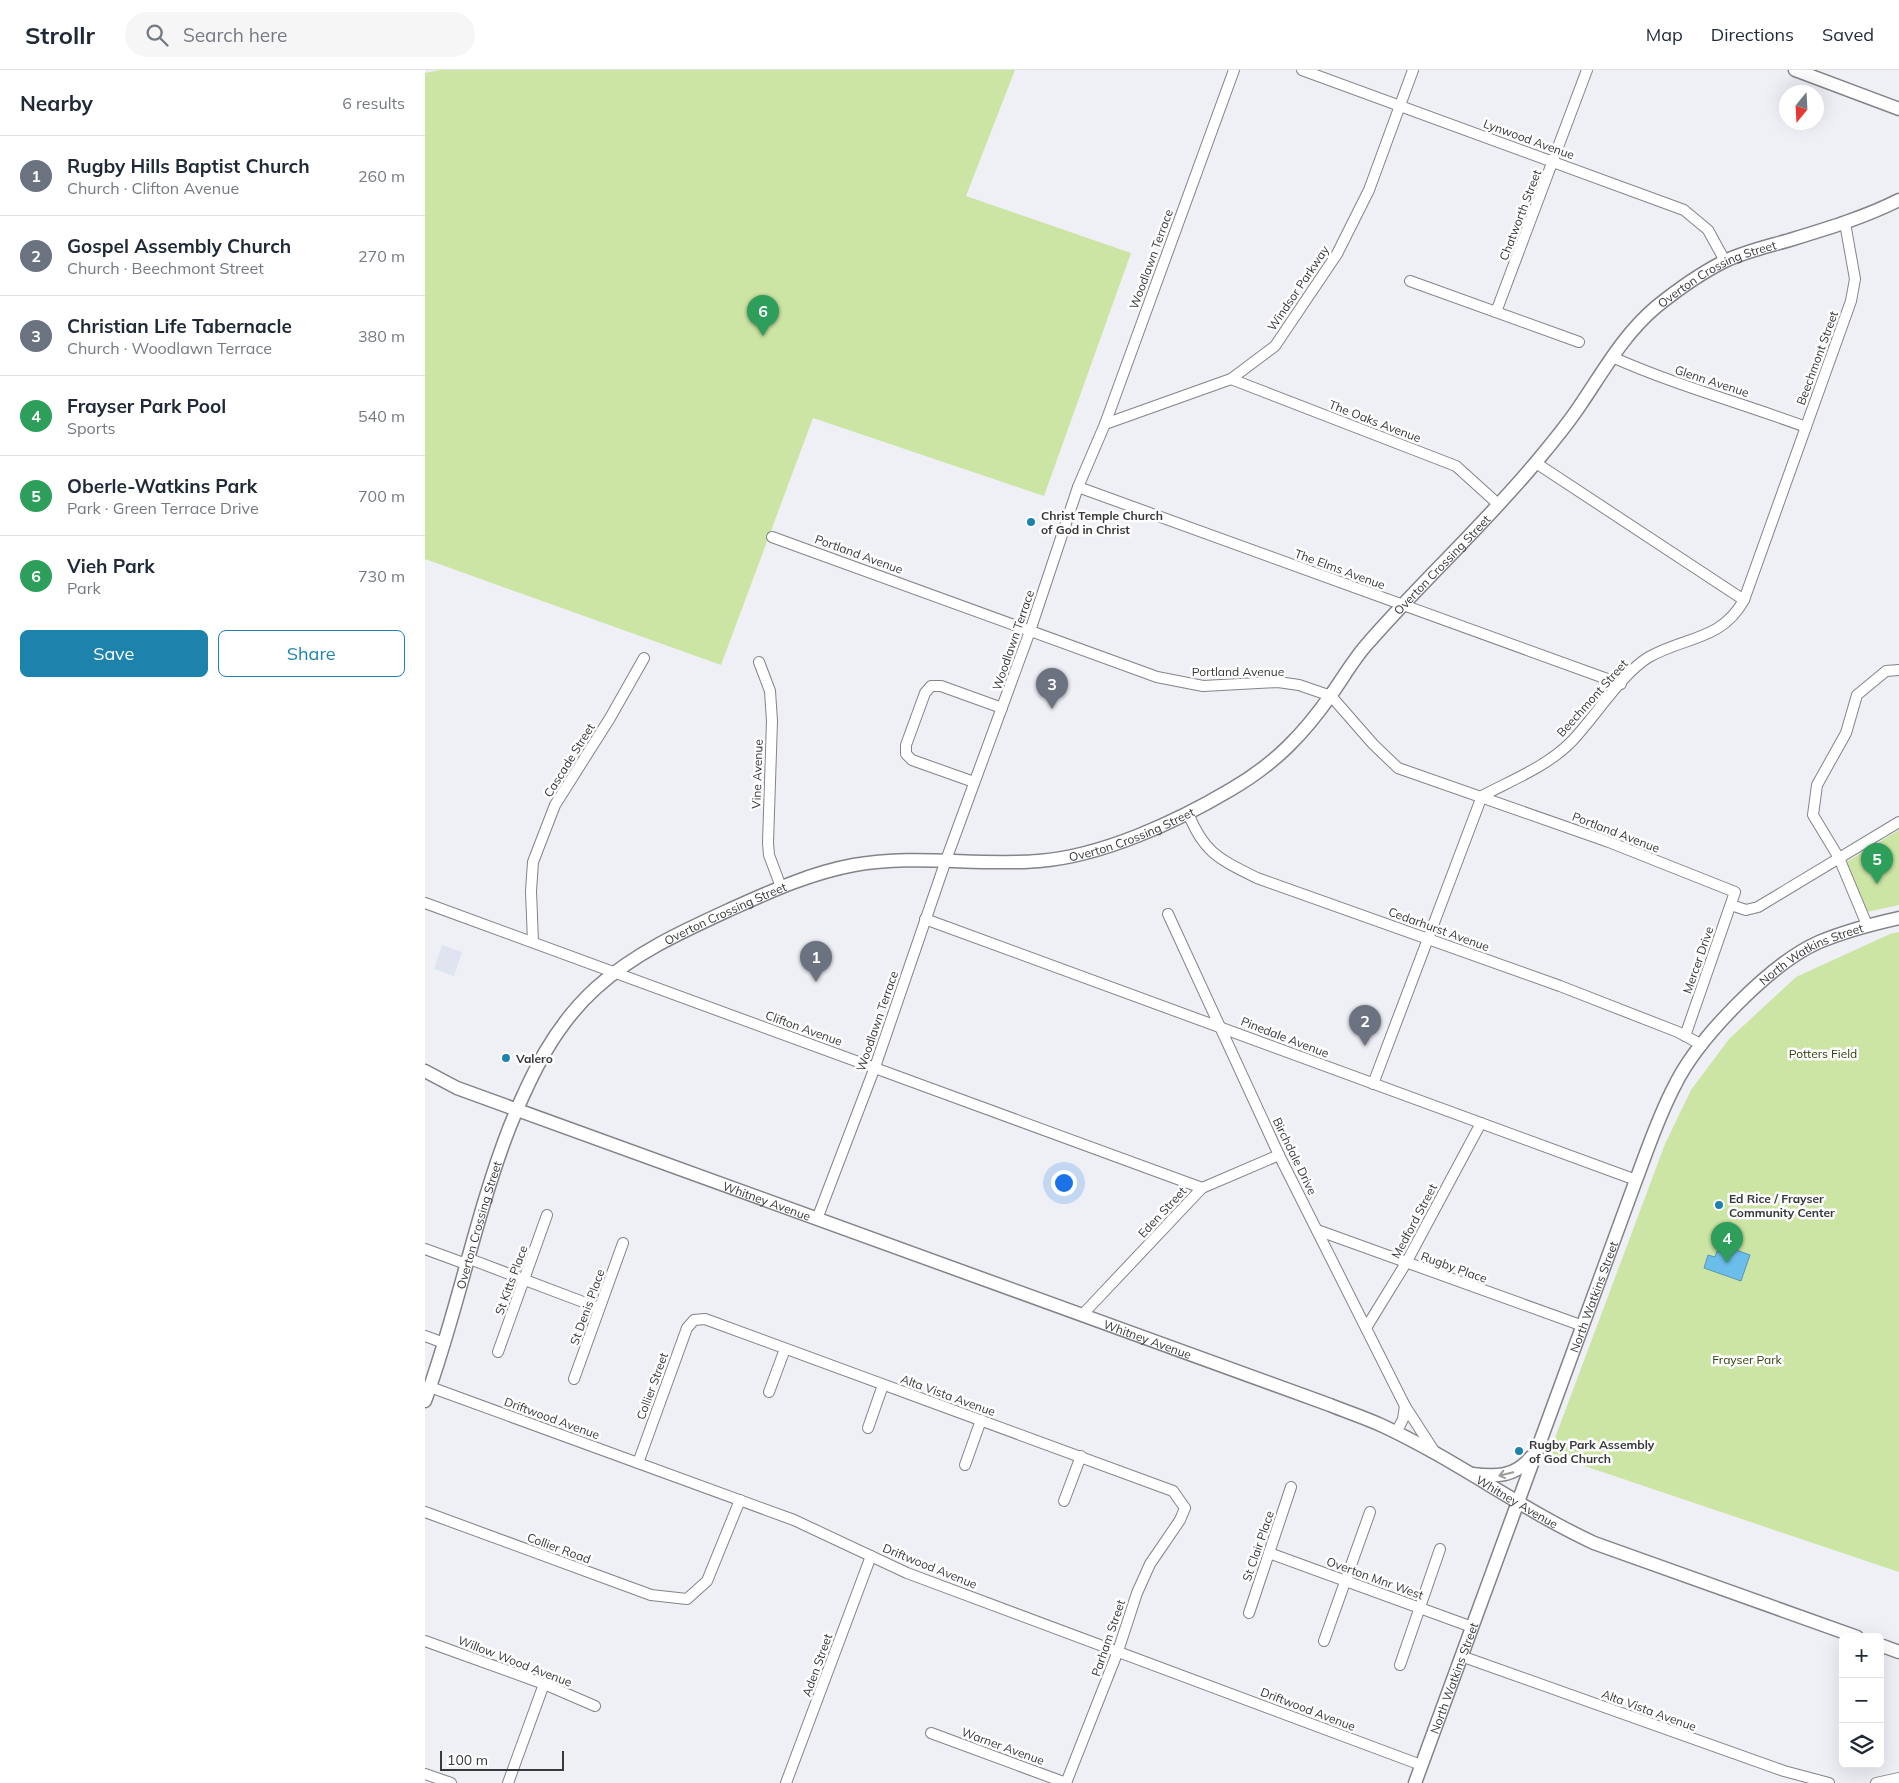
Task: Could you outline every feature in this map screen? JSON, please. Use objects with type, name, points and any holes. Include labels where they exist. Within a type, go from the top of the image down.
[{"type":"main road","points":[[1795,70],[1899,109]]},
{"type":"main road","name":"Overton Crossing Street","points":[[425,1401],[444,1343],[490,1180],[517,1110],[538,1062],[557,1032],[596,988],[645,950],[672,936],[781,887],[820,873],[856,864],[900,860],[1005,862],[1052,859],[1118,843],[1189,813],[1229,791],[1273,762],[1295,743],[1331,696],[1365,645],[1536,463],[1578,408],[1612,357],[1639,323],[1653,310],[1690,282],[1725,261],[1845,223],[1899,200]]},
{"type":"main road","name":"North Watkins Street","points":[[1415,1783],[1636,1180],[1660,1116],[1676,1082],[1702,1045],[1733,1009],[1774,970],[1818,942],[1867,925],[1899,918]]},
{"type":"main road","name":"Whitney Avenue","points":[[425,1071],[457,1088],[1330,1405],[1396,1433],[1554,1524],[1595,1543],[1846,1633]]},
{"type":"main road","points":[[1467,1473],[1489,1476],[1512,1473],[1523,1467],[1537,1449]]},
{"type":"main road","points":[[1884,1646],[1899,1652]]},
{"type":"street","name":"Woodlawn Terrace","points":[[817,1219],[875,1067],[925,919],[1030,631],[1078,487],[1105,424],[1234,70]]},
{"type":"street","name":"Lynwood Avenue","points":[[1302,70],[1684,210],[1708,230],[1725,261]]},
{"type":"street","name":"Windsor Parkway","points":[[1105,424],[1231,379],[1275,346],[1337,254],[1369,190],[1413,70]]},
{"type":"street","name":"Chatworth Street","points":[[1496,312],[1587,70]]},
{"type":"street","name":"Beechmont Street","points":[[1482,796],[1555,755],[1571,741],[1621,684],[1647,658],[1725,626],[1736,615],[1744,600],[1851,301],[1855,279],[1845,223]]},
{"type":"street","points":[[1410,281],[1579,342]]},
{"type":"street","name":"Glenn Avenue","points":[[1612,357],[1658,377],[1729,399],[1806,427]]},
{"type":"street","name":"The Oaks Avenue","points":[[1231,379],[1456,466],[1498,504]]},
{"type":"street","points":[[1536,463],[1744,600]]},
{"type":"street","name":"The Elms Avenue","points":[[1078,487],[1621,684]]},
{"type":"street","name":"Portland Avenue","points":[[772,537],[1157,677],[1183,684],[1203,686],[1278,682],[1299,685],[1331,696],[1397,768],[1482,796],[1609,842],[1735,892]]},
{"type":"street","name":"Cascade Street","points":[[533,942],[531,891],[533,862],[555,806],[610,718],[644,658]]},
{"type":"street","name":"Vine Avenue","points":[[759,662],[770,691],[772,721],[769,854],[781,887]]},
{"type":"street","points":[[1867,925],[1839,858],[1813,815],[1817,785],[1846,733],[1857,695],[1886,671],[1899,670]]},
{"type":"street","points":[[974,782],[912,760],[906,754],[906,745],[921,702],[931,686],[941,686],[1002,708]]},
{"type":"street","points":[[1373,1084],[1482,796]]},
{"type":"street","name":"Cedarhurst Avenue","points":[[1189,813],[1198,836],[1212,852],[1227,863],[1257,878],[1560,986],[1685,1036],[1702,1045]]},
{"type":"street","points":[[1731,905],[1746,910],[1758,907],[1899,822]]},
{"type":"street","name":"Mercer Drive","points":[[1685,1036],[1735,892]]},
{"type":"street","name":"Clifton Avenue","points":[[425,903],[1202,1188]]},
{"type":"street","name":"Birchdale Drive","points":[[1168,914],[1221,1025],[1279,1155],[1405,1406],[1437,1455]]},
{"type":"street","name":"Pinedale Avenue","points":[[925,919],[1221,1025],[1373,1084],[1636,1180]]},
{"type":"street","name":"Medford Street","points":[[1366,1328],[1406,1263],[1481,1123]]},
{"type":"street","name":"Eden Street","points":[[1083,1314],[1202,1188],[1279,1155]]},
{"type":"street","name":"St Kitts Place","points":[[498,1352],[547,1215]]},
{"type":"street","name":"Rugby Place","points":[[1317,1230],[1583,1326]]},
{"type":"street","name":"St Denis Place","points":[[574,1379],[623,1243]]},
{"type":"street","points":[[425,1249],[524,1280],[599,1308]]},
{"type":"street","name":"Alta Vista Avenue","points":[[694,1320],[705,1320],[1173,1491],[1185,1508]]},
{"type":"street","name":"Collier Street","points":[[638,1463],[687,1328],[694,1320]]},
{"type":"street","points":[[425,1336],[444,1343]]},
{"type":"street","points":[[769,1392],[785,1349]]},
{"type":"street","points":[[868,1428],[883,1385]]},
{"type":"street","name":"Driftwood Avenue","points":[[430,1387],[794,1520],[907,1573],[1421,1765]]},
{"type":"street","points":[[1396,1433],[1403,1419],[1405,1406]]},
{"type":"street","points":[[965,1465],[981,1420]]},
{"type":"street","points":[[1064,1501],[1081,1456]]},
{"type":"street","name":"St Clair Place","points":[[1249,1613],[1291,1487]]},
{"type":"street","name":"Collier Road","points":[[425,1512],[651,1595],[687,1599],[707,1581],[740,1500]]},
{"type":"street","name":"Parham Street","points":[[1066,1783],[1118,1651],[1137,1593],[1150,1564],[1181,1520],[1185,1508]]},
{"type":"street","points":[[1324,1641],[1370,1512]]},
{"type":"street","points":[[1400,1665],[1440,1549]]},
{"type":"street","name":"Overton Mnr West","points":[[1269,1553],[1472,1627]]},
{"type":"street","name":"Aden Street","points":[[786,1783],[871,1556]]},
{"type":"street","name":"Willow Wood Avenue","points":[[425,1641],[544,1684],[595,1706]]},
{"type":"street","name":"Alta Vista Avenue","points":[[1461,1656],[1784,1771],[1829,1783]]},
{"type":"street","points":[[508,1783],[544,1684]]},
{"type":"street","name":"Warner Avenue","points":[[931,1733],[1066,1783]]},
{"type":"street","points":[[425,1774],[451,1783]]},
{"type":"street","points":[[1876,1783],[1899,1778]]},
{"type":"shaded area","points":[[442,945],[462,952],[454,976],[434,969]]},
{"type":"green space","points":[[440,70],[1015,70],[966,196],[1131,253],[1044,496],[813,418],[721,665],[425,559],[425,73]]},
{"type":"green space","points":[[1899,830],[1899,905],[1867,912],[1845,863]]},
{"type":"green space","name":"Frayser Park","points":[[1899,932],[1899,1572],[1549,1454],[1665,1144],[1691,1090],[1729,1039],[1796,977],[1890,934]]},
{"type":"water","points":[[1736,1250],[1750,1255],[1741,1281],[1704,1268],[1708,1255],[1715,1257],[1717,1251],[1733,1255]]},
{"type":"place","name":"Vieh Park","points":[[763,336]]},
{"type":"place","name":"Christ Temple Church of God in Christ","points":[[1031,522]]},
{"type":"place","name":"Christian Life Tabernacle","points":[[1052,709]]},
{"type":"place","name":"Oberle-Watkins Park","points":[[1877,884]]},
{"type":"place","name":"Rugby Hills Baptist Church","points":[[816,982]]},
{"type":"place","name":"Gospel Assembly Church","points":[[1365,1046]]},
{"type":"place","name":"Valero","points":[[506,1058]]},
{"type":"place","name":"Ed Rice / Frayser Community Center","points":[[1719,1205]]},
{"type":"place","name":"Frayser Park Pool","points":[[1727,1263]]},
{"type":"place","name":"Rugby Park Assembly of God Church","points":[[1519,1451]]},
{"type":"park label","name":"Potters Field","points":[[1823,1053]]}]
